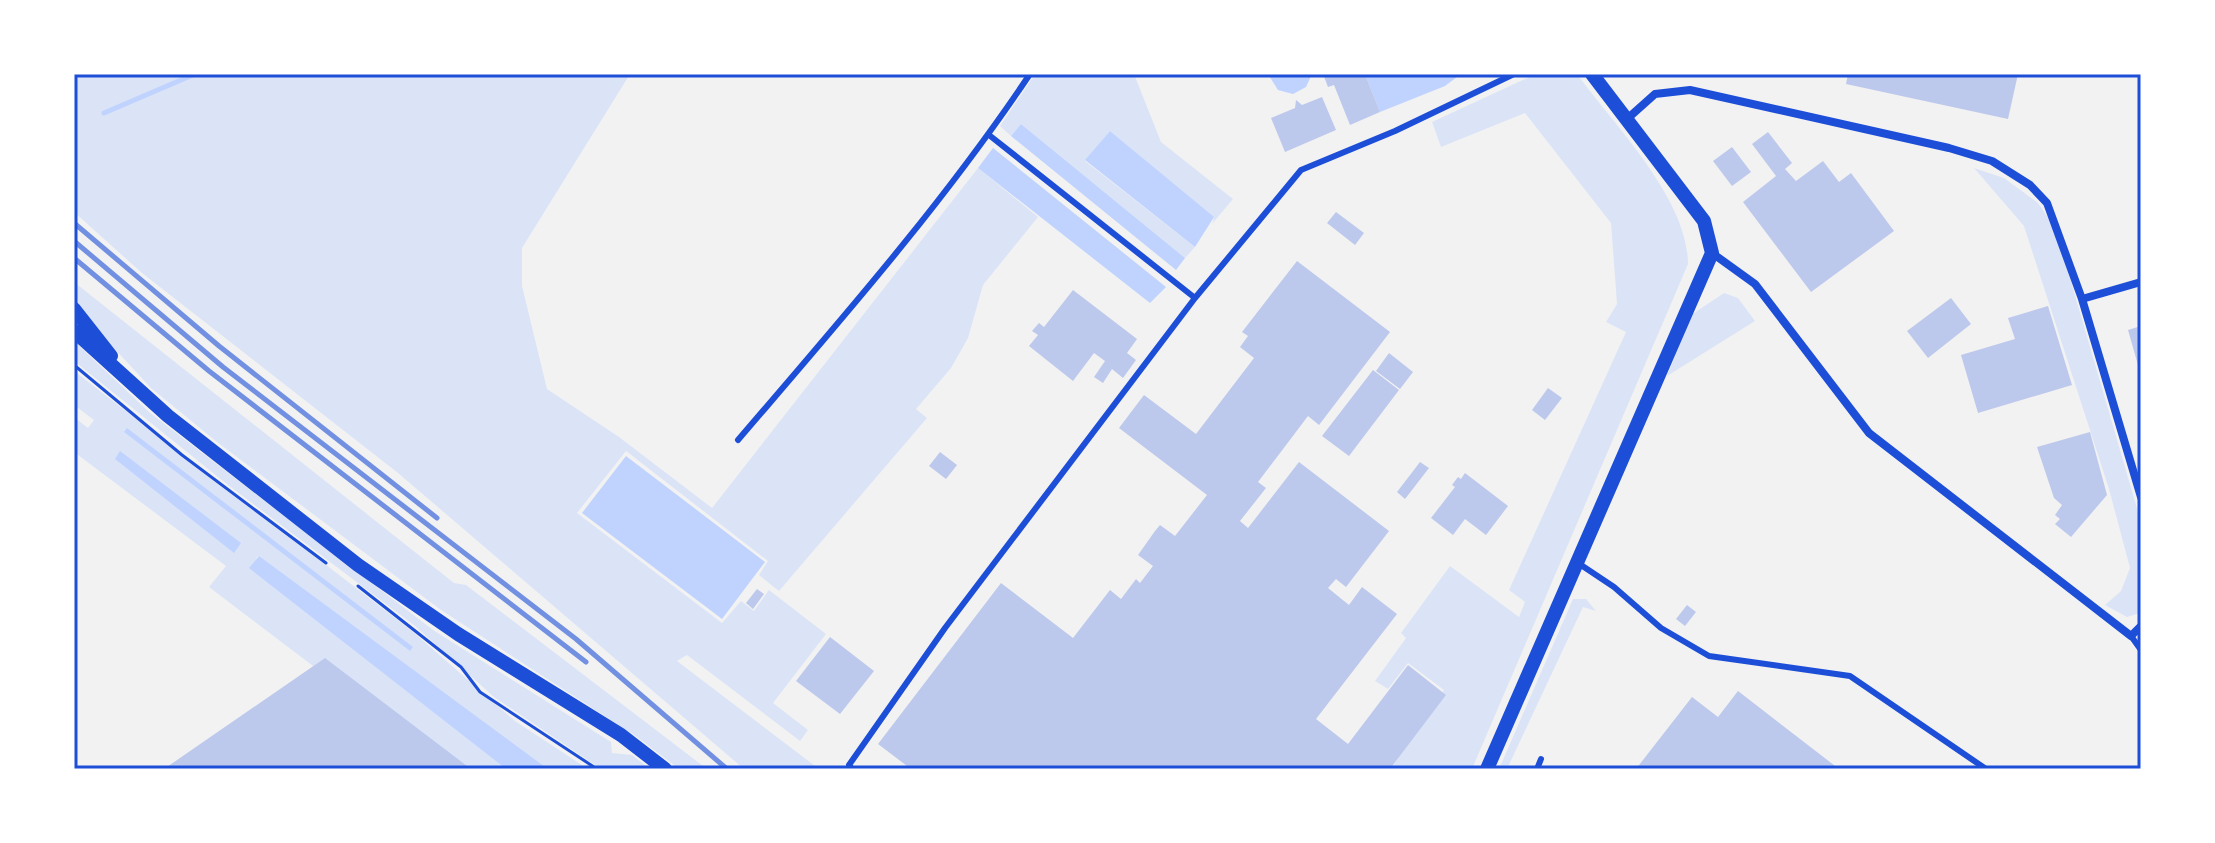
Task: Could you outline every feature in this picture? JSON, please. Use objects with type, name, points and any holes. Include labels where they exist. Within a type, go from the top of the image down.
[{"type":"street","points":[[1487,769],[1689,300],[1706,273],[1712,253],[1704,221],[1592,74]]},
{"type":"street","points":[[1627,119],[1655,94],[1690,90],[1992,161],[2016,174],[2047,203],[2082,299],[2141,497]]},
{"type":"street","points":[[1712,253],[1755,284],[1869,433],[2131,636],[2141,626]]},
{"type":"street","points":[[2082,299],[2141,282]]},
{"type":"street","points":[[74,309],[122,373]]},
{"type":"street","points":[[74,331],[168,416],[358,565],[458,634],[621,735],[665,769]]},
{"type":"lane","points":[[738,440],[865,292],[989,135],[1030,74]]},
{"type":"lane","points":[[852,769],[849,765],[945,628],[1195,298],[1301,170],[1395,131],[1514,74]]},
{"type":"lane","points":[[989,135],[1195,298]]},
{"type":"lane","points":[[1575,561],[1614,587],[1661,628],[1709,656],[1850,676],[1986,769]]},
{"type":"lane","points":[[2131,636],[2141,650]]},
{"type":"lane","points":[[1537,769],[1541,759]]},
{"type":"path","points":[[74,365],[182,455],[333,568]]},
{"type":"path","points":[[358,587],[461,667],[480,692],[597,769]]},
{"type":"shaded area","points":[[74,74],[630,74],[522,248],[522,286],[547,389],[619,437],[712,508],[978,168],[1038,217],[983,285],[968,338],[951,368],[916,409],[927,418],[779,591],[759,575],[768,561],[626,451],[577,513],[722,623],[741,601],[754,611],[769,590],[826,634],[773,703],[808,730],[800,741],[687,655],[677,661],[819,769],[744,769],[398,473],[142,273],[74,212]]},
{"type":"shaded area","points":[[1035,74],[1134,74],[1161,142],[1233,199],[1212,224],[1214,218],[1110,131],[1085,161],[1195,247],[1185,258],[1021,124],[1011,136],[1000,126]]},
{"type":"shaded area","points":[[1536,74],[1577,74],[1663,189],[1685,239],[1688,264],[1472,769],[1391,769],[1444,690],[1408,663],[1388,689],[1375,681],[1406,638],[1401,633],[1450,566],[1519,617],[1525,602],[1509,590],[1626,332],[1606,322],[1617,304],[1611,223],[1525,113],[1441,147],[1432,122]]},
{"type":"shaded area","points":[[1974,168],[2004,178],[2038,203],[2049,219],[2065,261],[2141,522],[2140,613],[2127,617],[2105,605],[2121,591],[2130,568],[2109,489],[2024,226]]},
{"type":"shaded area","points":[[74,282],[454,583],[466,585],[707,769],[679,769],[637,737],[441,610],[217,442],[151,388],[74,305]]},
{"type":"shaded area","points":[[1724,293],[1738,298],[1755,321],[1667,376],[1691,315]]},
{"type":"shaded area","points":[[74,341],[149,412],[433,630],[611,742],[612,753],[632,755],[650,769],[601,769],[494,697],[415,626],[228,485],[74,361]]},
{"type":"shaded area","points":[[74,371],[412,631],[515,721],[588,769],[548,769],[258,556],[250,568],[506,769],[449,769],[209,587],[226,566],[74,452],[74,417],[88,428],[94,420],[74,405]]},
{"type":"shaded area","points":[[1573,599],[1586,599],[1596,611],[1583,607],[1507,769],[1499,769]]},
{"type":"water","points":[[1268,74],[1312,74],[1306,87],[1293,94],[1278,90]]},
{"type":"water","points":[[1365,74],[1461,74],[1445,86],[1380,112]]},
{"type":"water","points":[[1021,124],[1185,258],[1176,270],[1011,136]]},
{"type":"water","points":[[1110,131],[1214,217],[1195,247],[1085,160]]},
{"type":"water","points":[[993,148],[1166,287],[1150,303],[978,168]]},
{"type":"water","points":[[127,428],[413,647],[410,651],[124,432]]},
{"type":"water","points":[[120,451],[241,543],[234,553],[115,459]]},
{"type":"water","points":[[626,456],[765,562],[722,619],[582,513]]},
{"type":"water","points":[[259,556],[548,769],[506,769],[249,568]]},
{"type":"building","points":[[1323,74],[1365,74],[1380,112],[1350,125],[1334,85],[1328,87]]},
{"type":"building","points":[[1848,74],[2018,74],[2008,119],[1846,84]]},
{"type":"building","points":[[1322,97],[1336,130],[1285,152],[1271,118],[1295,108],[1296,100],[1302,105]]},
{"type":"building","points":[[1768,132],[1792,163],[1785,169],[1796,181],[1823,161],[1839,182],[1851,173],[1894,231],[1811,292],[1743,202],[1776,176],[1752,144]]},
{"type":"building","points":[[1732,147],[1751,172],[1732,186],[1713,161]]},
{"type":"building","points":[[1336,212],[1364,233],[1355,245],[1327,223]]},
{"type":"building","points":[[1297,261],[1390,332],[1319,425],[1308,416],[1258,482],[1266,488],[1240,521],[1248,528],[1299,462],[1389,531],[1346,587],[1336,579],[1328,588],[1349,605],[1362,587],[1397,614],[1316,719],[1348,744],[1408,665],[1446,695],[1390,769],[911,769],[878,744],[1001,583],[1073,638],[1110,590],[1121,599],[1136,579],[1140,583],[1153,566],[1138,555],[1155,531],[1160,525],[1175,536],[1207,495],[1119,428],[1144,395],[1196,434],[1254,358],[1240,347],[1248,336],[1242,332]]},
{"type":"building","points":[[1073,290],[1137,339],[1127,353],[1136,360],[1123,378],[1112,369],[1103,383],[1094,377],[1105,361],[1094,353],[1073,381],[1029,346],[1038,335],[1032,331],[1039,323],[1044,327]]},
{"type":"building","points":[[1951,298],[1971,324],[1928,358],[1907,331]]},
{"type":"building","points":[[2048,306],[2072,385],[1978,413],[1961,355],[2015,339],[2008,318]]},
{"type":"building","points":[[2141,326],[2141,371],[2140,372],[2128,330]]},
{"type":"building","points":[[1389,353],[1413,372],[1400,389],[1376,371]]},
{"type":"building","points":[[1373,370],[1399,390],[1349,456],[1322,436]]},
{"type":"building","points":[[1548,388],[1562,398],[1545,420],[1532,410]]},
{"type":"building","points":[[2090,432],[2107,495],[2071,537],[2055,524],[2060,519],[2055,515],[2062,505],[2054,498],[2037,447]]},
{"type":"building","points":[[940,452],[957,465],[946,479],[929,466]]},
{"type":"building","points":[[1420,462],[1429,468],[1405,499],[1397,492]]},
{"type":"building","points":[[1465,473],[1508,506],[1486,535],[1465,519],[1453,535],[1431,518],[1455,487],[1452,485],[1458,477],[1461,479]]},
{"type":"building","points":[[757,589],[764,594],[753,609],[746,603]]},
{"type":"building","points":[[1687,605],[1696,612],[1685,626],[1676,619]]},
{"type":"building","points":[[830,637],[874,671],[840,714],[796,681]]},
{"type":"building","points":[[325,658],[471,769],[164,769]]},
{"type":"building","points":[[1738,691],[1839,769],[1636,769],[1692,697],[1718,717]]},
{"type":"waterway","points":[[104,113],[195,74]]},
{"type":"railway","points":[[74,223],[219,346],[437,518]]},
{"type":"railway","points":[[74,241],[223,367],[576,639],[727,769]]},
{"type":"railway","points":[[74,258],[209,371],[586,662]]}]
